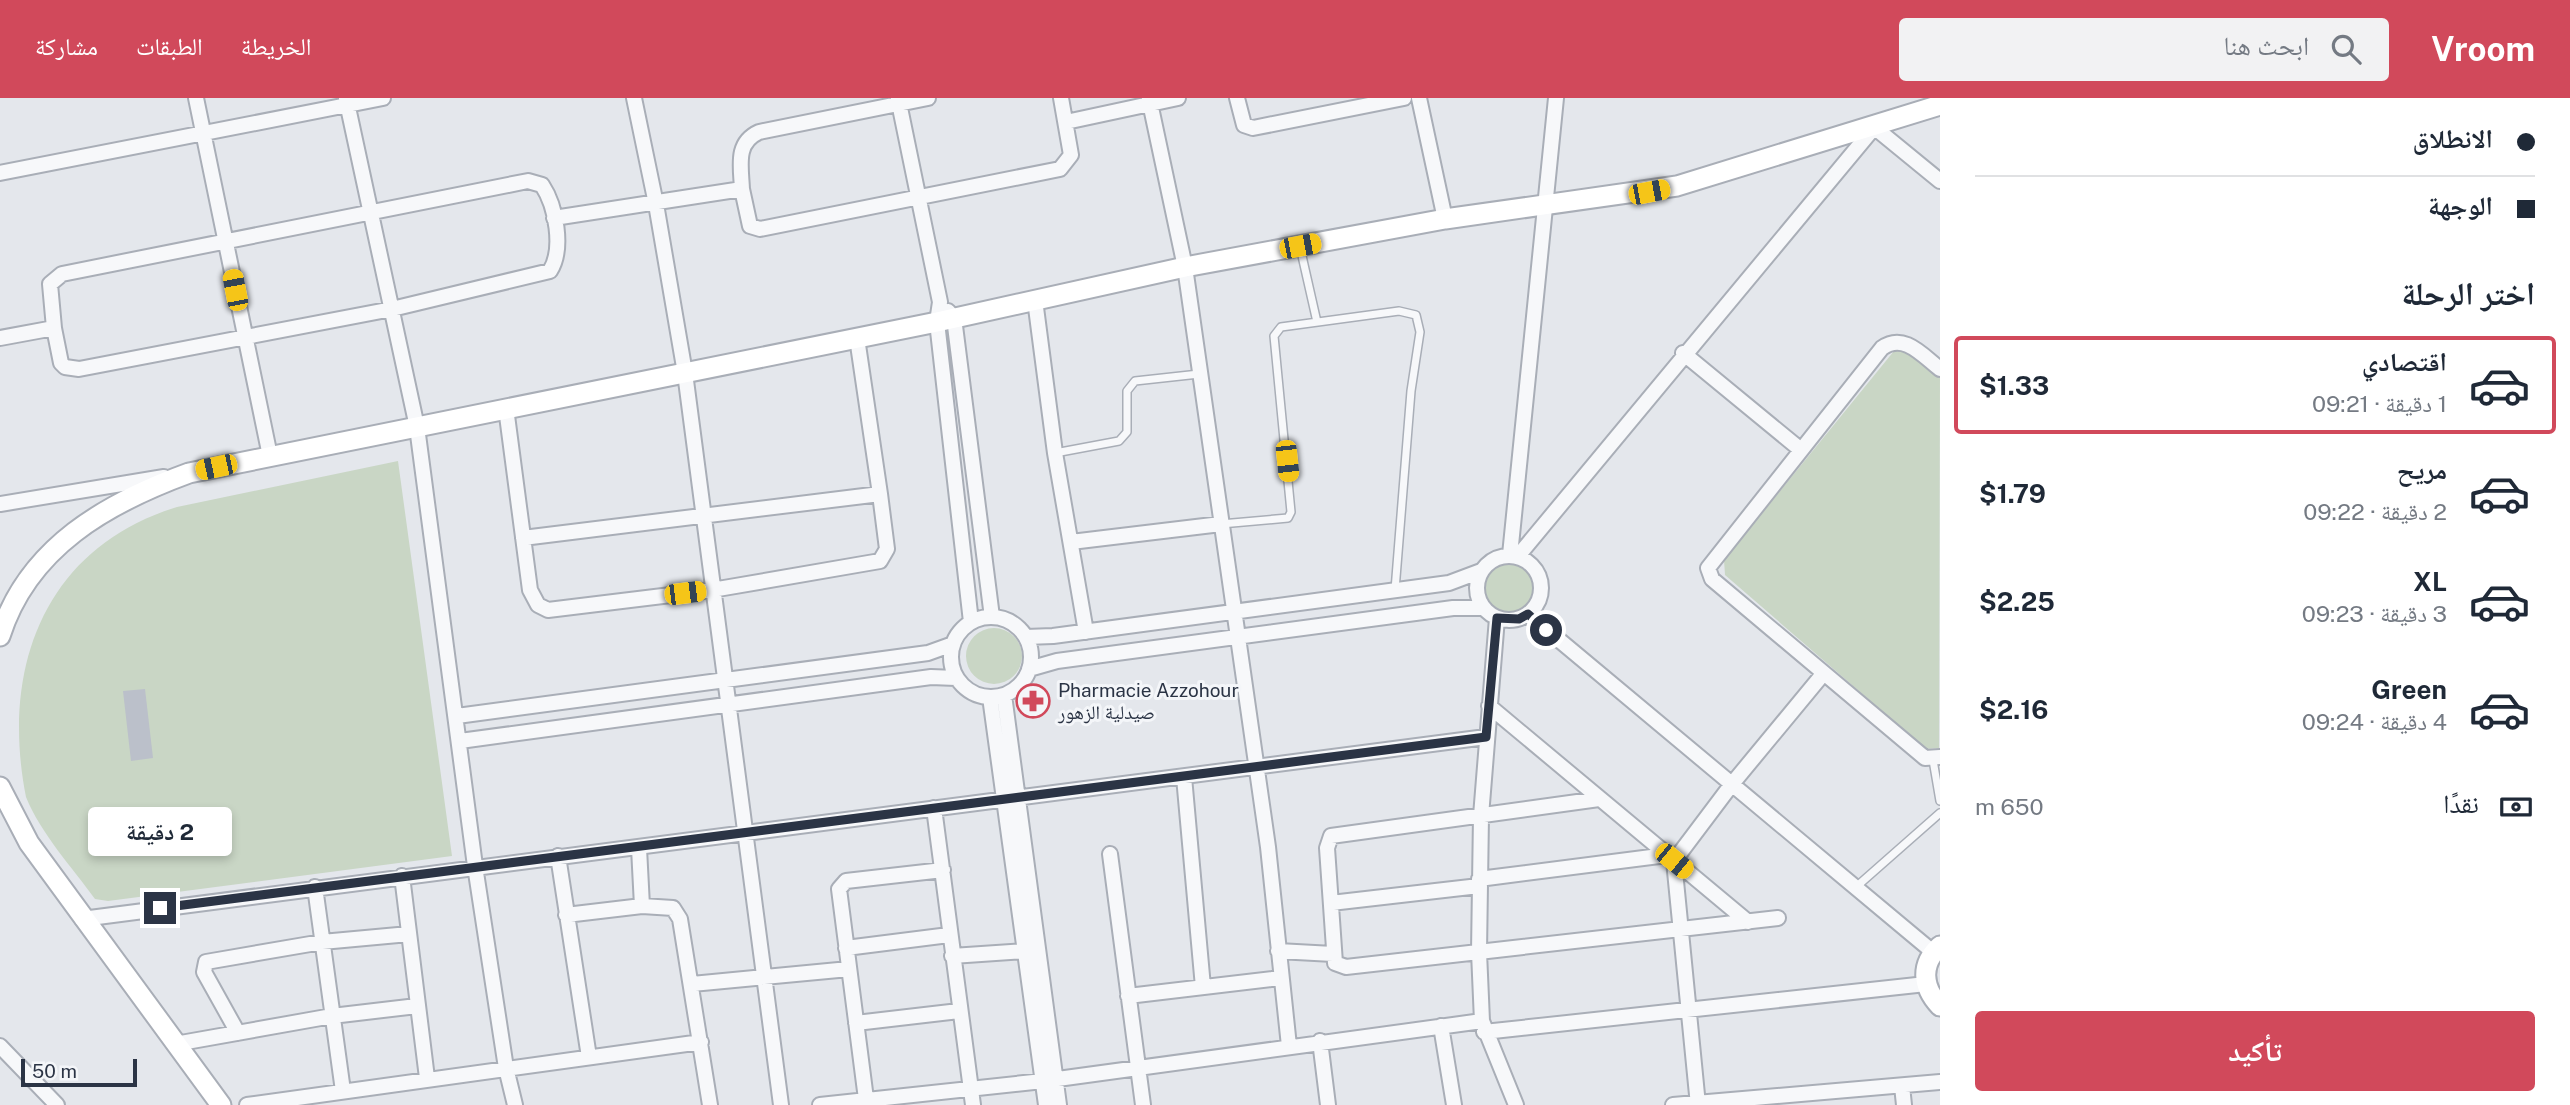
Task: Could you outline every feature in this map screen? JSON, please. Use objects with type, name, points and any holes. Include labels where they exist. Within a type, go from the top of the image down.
[{"type":"main road","points":[[0,636],[6,618],[36,567],[61,543],[104,510],[139,491],[189,473],[945,320],[1185,267],[1445,219],[1677,186],[1940,104]]},
{"type":"main road","points":[[1,793],[29,843],[82,919],[221,1105]]},
{"type":"main road","points":[[1937,949],[1926,967],[1926,984],[1940,1006]]},
{"type":"street","points":[[196,98],[270,456]]},
{"type":"street","points":[[0,173],[203,133],[346,101],[383,98]]},
{"type":"street","points":[[634,98],[656,204],[685,373],[781,1105]]},
{"type":"street","points":[[928,98],[899,101],[749,137],[741,150],[742,189],[750,226],[760,229],[1060,169],[1071,155],[1060,98]]},
{"type":"street","points":[[1066,122],[1150,101],[1178,98]]},
{"type":"street","points":[[1237,98],[1244,125],[1253,128],[1404,98]]},
{"type":"street","points":[[1419,98],[1445,219]]},
{"type":"street","points":[[1514,556],[1556,98]]},
{"type":"street","points":[[346,101],[417,427],[475,866],[506,1068],[515,1105]]},
{"type":"street","points":[[899,101],[945,320],[992,617]]},
{"type":"street","points":[[1150,101],[1185,267],[1257,768],[1289,1045]]},
{"type":"street","points":[[1514,556],[1876,125],[1940,181]]},
{"type":"street","points":[[528,181],[542,185],[554,218],[558,255],[550,271],[392,309],[71,369],[61,363],[54,328],[50,284],[62,274],[369,213],[528,181]]},
{"type":"street","points":[[554,218],[742,189]]},
{"type":"street","points":[[1035,300],[1055,453],[1087,632]]},
{"type":"street","points":[[945,320],[971,622]]},
{"type":"street","points":[[0,338],[54,328]]},
{"type":"street","points":[[506,408],[533,599],[548,610],[712,590],[884,560],[887,549],[857,338]]},
{"type":"street","points":[[1936,759],[1925,758],[1707,573],[1710,562],[1888,344],[1904,342],[1940,369]]},
{"type":"street","points":[[1684,353],[1801,450]]},
{"type":"street","points":[[1,501],[189,473]]},
{"type":"street","points":[[523,538],[880,494]]},
{"type":"street","points":[[1071,542],[1221,524]]},
{"type":"street","points":[[1026,637],[1087,632],[1449,583],[1481,571],[1498,557],[1514,556],[1528,560],[1540,577],[1541,597],[1528,614],[1519,619],[1497,618],[1484,608],[1477,590],[1481,571]]},
{"type":"street","points":[[1030,669],[1057,661],[1237,636],[1452,608],[1484,608]]},
{"type":"street","points":[[1528,614],[1856,888],[1937,949]]},
{"type":"street","points":[[460,741],[931,677],[956,678],[977,695],[997,696],[1024,681],[1030,669],[1032,659],[1026,637],[1017,626],[992,617],[971,622],[953,644],[951,655],[956,678]]},
{"type":"street","points":[[1497,618],[1481,816],[1479,952],[1483,1027],[1516,1105]]},
{"type":"street","points":[[457,716],[928,653],[953,644]]},
{"type":"street","points":[[1331,903],[1671,858],[1823,674]]},
{"type":"street","points":[[997,696],[1050,1079],[1046,1105]]},
{"type":"street","points":[[1489,706],[1748,922]]},
{"type":"street","points":[[82,919],[1486,737]]},
{"type":"street","points":[[1184,777],[1203,987]]},
{"type":"street","points":[[1011,799],[1026,951],[1050,1079],[1059,1105]]},
{"type":"street","points":[[1599,799],[1331,836],[1326,848],[1335,962],[1346,967],[1778,918]]},
{"type":"street","points":[[934,808],[973,1105]]},
{"type":"street","points":[[639,848],[642,906]]},
{"type":"street","points":[[1110,854],[1143,1105]]},
{"type":"street","points":[[558,856],[589,1057]]},
{"type":"street","points":[[1671,858],[1690,1008],[1698,1104]]},
{"type":"street","points":[[866,1099],[838,894],[846,881],[943,870]]},
{"type":"street","points":[[402,876],[427,1078]]},
{"type":"street","points":[[315,887],[343,1091]]},
{"type":"street","points":[[566,915],[642,906],[665,906],[677,912],[692,984],[710,1105]]},
{"type":"street","points":[[238,1033],[204,972],[206,962],[322,942],[409,934]]},
{"type":"street","points":[[846,948],[949,935]]},
{"type":"street","points":[[952,956],[1026,951]]},
{"type":"street","points":[[1278,951],[1333,954]]},
{"type":"street","points":[[692,984],[849,969]]},
{"type":"street","points":[[1128,996],[1280,978]]},
{"type":"street","points":[[820,1105],[1138,1068],[1441,1026],[1483,1027],[1926,984]]},
{"type":"street","points":[[175,1045],[332,1016],[417,1006]]},
{"type":"street","points":[[856,1023],[959,1011]]},
{"type":"street","points":[[1441,1026],[1454,1105]]},
{"type":"street","points":[[1320,1041],[1328,1105]]},
{"type":"street","points":[[247,1105],[701,1042]]},
{"type":"street","points":[[0,1046],[57,1105]]},
{"type":"street","points":[[1673,1105],[1940,1082]]},
{"type":"street","points":[[1902,1086],[1904,1105]]},
{"type":"lane","points":[[1300,246],[1317,322]]},
{"type":"lane","points":[[1221,524],[1288,518],[1291,512],[1275,336],[1281,327],[1399,311],[1416,315],[1420,332],[1411,391],[1395,590]]},
{"type":"lane","points":[[1055,453],[1119,442],[1124,438],[1127,432],[1127,391],[1135,381],[1199,374]]},
{"type":"lane","points":[[1936,759],[1940,801]]},
{"type":"lane","points":[[1856,888],[1940,813]]},
{"type":"green space","points":[[1906,349],[1940,374],[1939,748],[1926,749],[1725,575],[1724,560],[1894,351]]},
{"type":"green space","points":[[398,461],[452,856],[108,901],[95,899],[48,837],[32,811],[26,797],[20,749],[20,702],[28,658],[43,618],[65,582],[94,551],[132,526],[177,507]]},
{"type":"green space","points":[[1504,558],[1516,558],[1531,566],[1539,581],[1539,593],[1531,608],[1516,616],[1504,616],[1489,608],[1481,593],[1481,581],[1489,566]]},
{"type":"green space","points":[[989,628],[999,628],[1014,636],[1020,645],[1020,667],[1014,676],[999,684],[989,684],[971,672],[966,661],[966,651],[978,633]]},
{"type":"building","points":[[145,689],[153,758],[131,761],[123,691]]},
{"type":"place","name":"Pharmacie Azzohour صيدلية الزهور","points":[[1033,701]]},
{"type":"route","points":[[160,908],[475,866],[745,835],[1486,737],[1497,618],[1519,619],[1528,614],[1546,630]]}]
